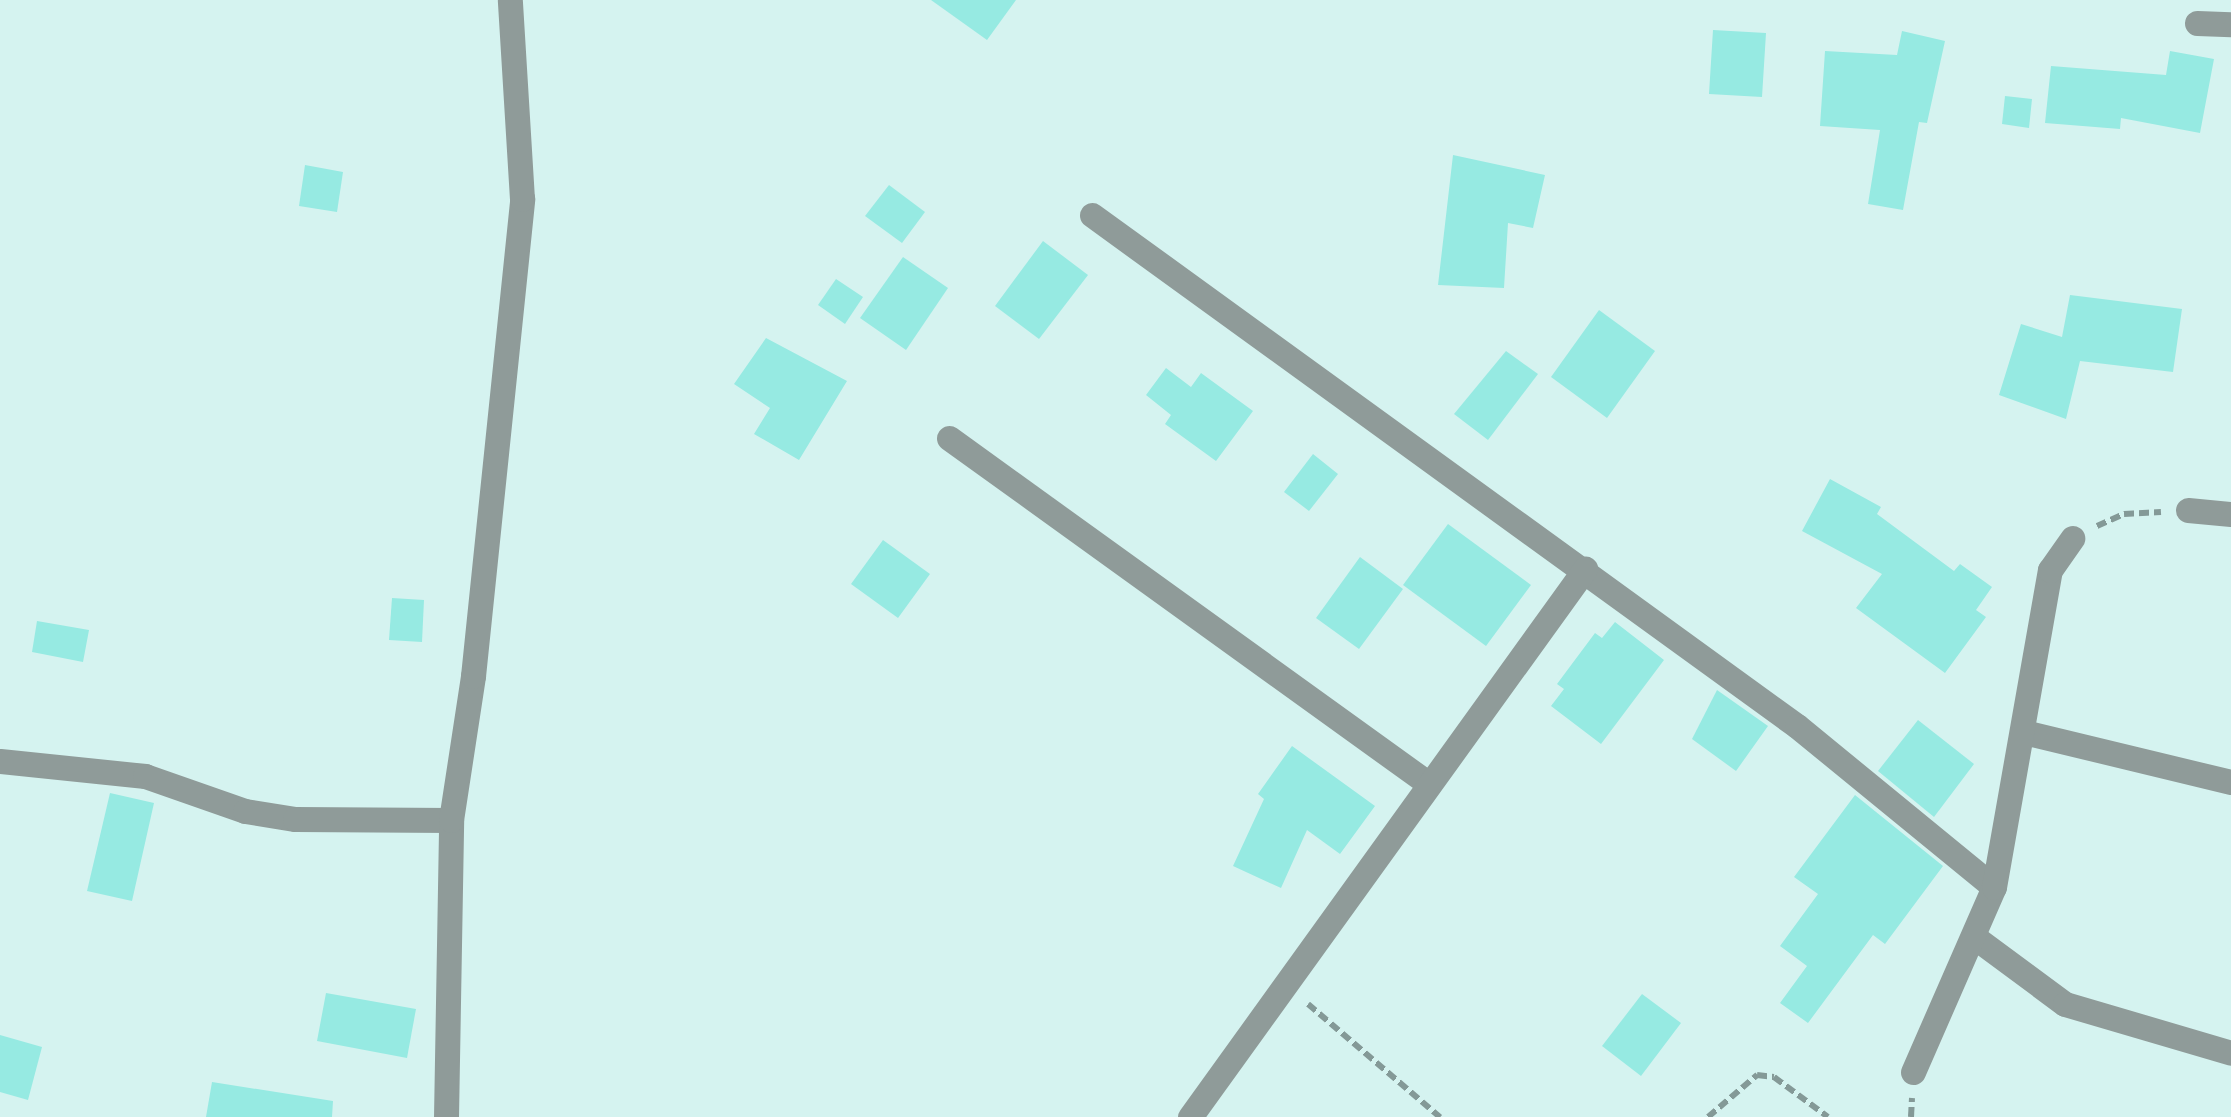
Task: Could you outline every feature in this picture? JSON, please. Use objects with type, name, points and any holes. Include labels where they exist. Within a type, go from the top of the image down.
[{"type":"street","points":[[446,1117],[451,820],[520,218],[510,0]]},
{"type":"street","points":[[2197,23],[2231,24]]},
{"type":"street","points":[[1092,215],[1584,569],[1953,846],[1994,887]]},
{"type":"street","points":[[949,438],[1429,784]]},
{"type":"street","points":[[2188,510],[2231,514]]},
{"type":"street","points":[[1913,1072],[1977,939],[1994,887],[2050,570],[2072,538]]},
{"type":"street","points":[[1190,1117],[1584,569]]},
{"type":"street","points":[[2024,732],[2231,782]]},
{"type":"street","points":[[0,762],[145,776],[244,811],[295,819],[451,820]]},
{"type":"street","points":[[1977,939],[2064,1004],[2231,1052]]},
{"type":"path","points":[[2072,538],[2124,514],[2188,510]]},
{"type":"path","points":[[1285,985],[1440,1117]]},
{"type":"path","points":[[1708,1117],[1758,1074],[1774,1077],[1828,1117]]},
{"type":"building","points":[[931,0],[1016,0],[987,40]]},
{"type":"building","points":[[1713,30],[1766,33],[1762,97],[1709,94]]},
{"type":"building","points":[[1902,31],[1945,41],[1927,123],[1919,122],[1903,210],[1868,204],[1880,130],[1820,126],[1825,51],[1897,55]]},
{"type":"building","points":[[2170,51],[2214,59],[2200,133],[2121,118],[2120,129],[2045,123],[2051,66],[2166,75]]},
{"type":"building","points":[[2005,96],[2032,99],[2029,128],[2002,124]]},
{"type":"building","points":[[1453,155],[1545,175],[1533,228],[1508,223],[1504,288],[1438,285]]},
{"type":"building","points":[[305,165],[343,172],[337,212],[299,206]]},
{"type":"building","points":[[889,185],[925,212],[902,243],[865,216]]},
{"type":"building","points":[[1043,241],[1088,275],[1039,339],[995,306]]},
{"type":"building","points":[[903,257],[948,288],[906,350],[860,318]]},
{"type":"building","points":[[836,279],[863,297],[845,324],[818,305]]},
{"type":"building","points":[[2070,295],[2182,309],[2173,372],[2080,361],[2066,419],[1999,395],[2021,324],[2062,337]]},
{"type":"building","points":[[1599,310],[1655,351],[1607,418],[1551,377]]},
{"type":"building","points":[[766,338],[847,381],[799,460],[754,434],[770,408],[734,384]]},
{"type":"building","points":[[1506,351],[1538,374],[1488,440],[1454,414]]},
{"type":"building","points":[[1166,368],[1191,387],[1201,373],[1253,411],[1216,461],[1165,424],[1171,415],[1146,395]]},
{"type":"building","points":[[1313,454],[1338,474],[1309,511],[1284,492]]},
{"type":"building","points":[[1830,479],[1881,507],[1877,514],[1954,571],[1960,564],[1992,587],[1976,610],[1986,617],[1945,673],[1856,608],[1882,574],[1802,531]]},
{"type":"building","points":[[1448,524],[1531,585],[1486,646],[1403,585]]},
{"type":"building","points":[[883,540],[930,574],[898,618],[851,584]]},
{"type":"building","points":[[1360,557],[1403,589],[1359,649],[1316,618]]},
{"type":"building","points":[[392,598],[424,600],[422,642],[389,640]]},
{"type":"building","points":[[37,621],[89,630],[83,662],[32,652]]},
{"type":"building","points":[[1615,622],[1664,660],[1601,744],[1551,706],[1564,689],[1557,684],[1595,633],[1602,638]]},
{"type":"building","points":[[1717,690],[1768,726],[1736,771],[1692,739]]},
{"type":"building","points":[[1918,720],[1974,764],[1934,817],[1878,771]]},
{"type":"building","points":[[1292,746],[1375,806],[1340,854],[1307,830],[1281,888],[1233,866],[1264,799],[1258,794]]},
{"type":"building","points":[[110,793],[154,803],[132,901],[87,891]]},
{"type":"building","points":[[1855,795],[1943,866],[1885,944],[1873,935],[1808,1023],[1780,1003],[1807,966],[1780,946],[1818,894],[1794,877]]},
{"type":"building","points":[[326,993],[416,1009],[407,1058],[317,1041]]},
{"type":"building","points":[[1642,994],[1681,1023],[1641,1076],[1602,1046]]},
{"type":"building","points":[[0,1035],[42,1047],[28,1100],[0,1092]]},
{"type":"building","points":[[212,1082],[333,1101],[332,1117],[206,1117]]}]
